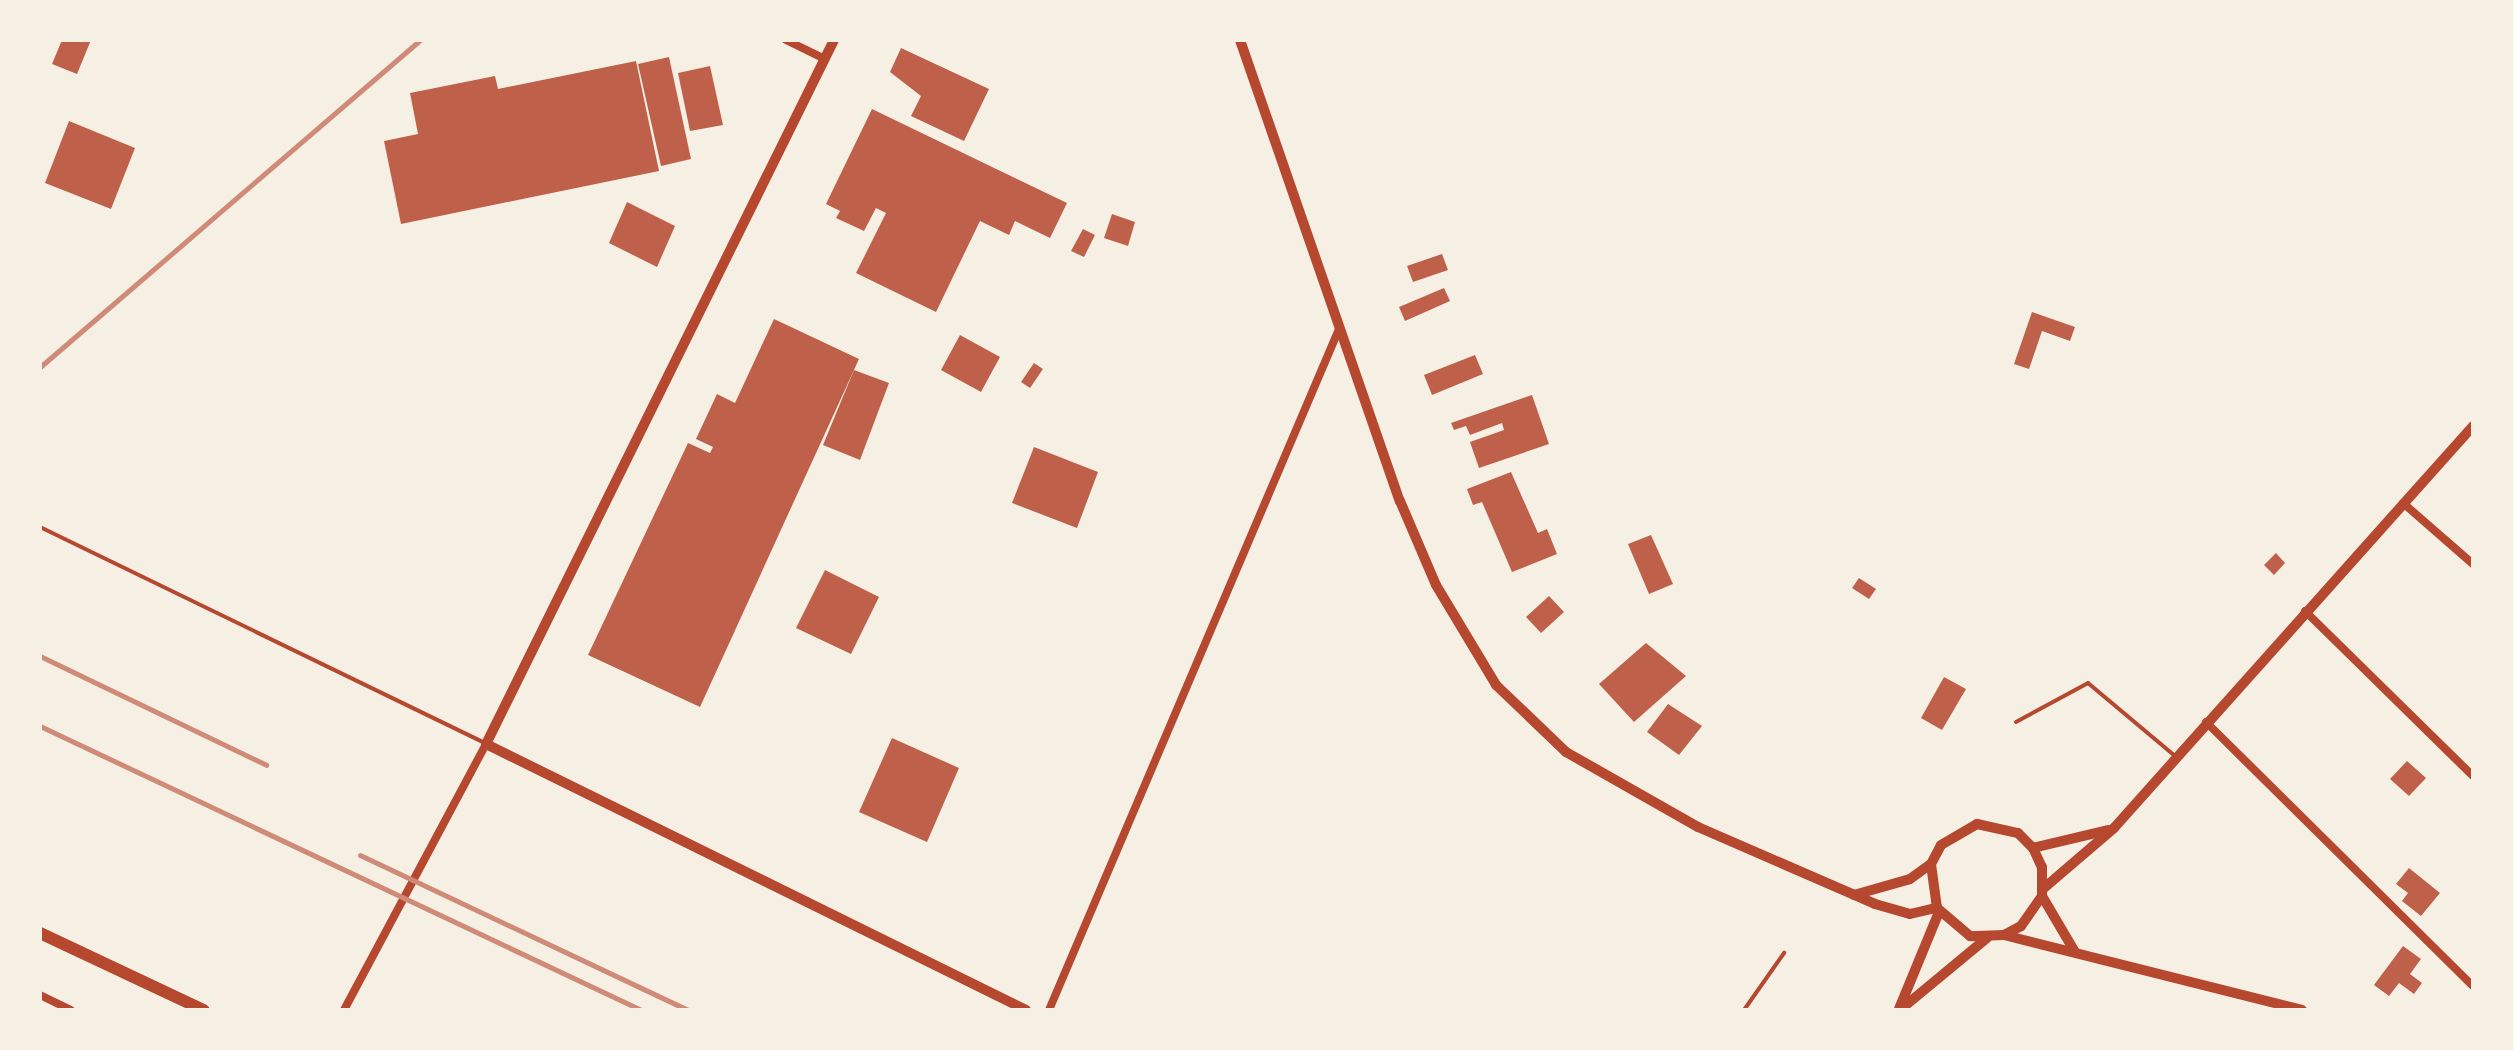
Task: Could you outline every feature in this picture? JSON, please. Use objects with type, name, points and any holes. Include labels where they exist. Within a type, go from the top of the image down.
[{"type":"highway","points":[[40,932],[204,1010]]},
{"type":"street","points":[[786,40],[825,59]]},
{"type":"street","points":[[344,1010],[486,744],[834,40]]},
{"type":"street","points":[[1240,40],[1340,327],[1436,585],[1496,685],[1566,752],[1698,827],[1853,895],[1910,914],[1938,910]]},
{"type":"street","points":[[1049,1010],[1340,327]]},
{"type":"street","points":[[2004,935],[2034,913],[2043,892],[2114,828],[2205,721],[2473,426]]},
{"type":"street","points":[[2403,503],[2472,560]]},
{"type":"street","points":[[2305,611],[2473,776]]},
{"type":"street","points":[[2205,721],[2473,986]]},
{"type":"street","points":[[486,744],[1026,1010]]},
{"type":"street","points":[[1853,895],[1910,879],[1932,864],[1941,845],[1977,824],[1998,824],[2034,848],[2043,892],[2075,952]]},
{"type":"street","points":[[2034,848],[2114,828]]},
{"type":"street","points":[[1899,1010],[1938,910],[1932,864]]},
{"type":"street","points":[[1938,910],[1955,928],[1987,938],[2004,935],[2302,1010]]},
{"type":"street","points":[[1899,1010],[1987,938]]},
{"type":"street","points":[[40,995],[71,1010]]},
{"type":"lane","points":[[40,528],[486,744]]},
{"type":"lane","points":[[2016,722],[2088,682],[2175,756]]},
{"type":"lane","points":[[1744,1010],[1784,952]]},
{"type":"building","points":[[62,40],[91,40],[77,74],[52,64]]},
{"type":"building","points":[[901,48],[989,89],[964,141],[911,116],[921,96],[890,72]]},
{"type":"building","points":[[669,57],[691,159],[661,166],[638,64]]},
{"type":"building","points":[[636,61],[659,171],[401,224],[384,141],[418,134],[410,93],[495,76],[498,89]]},
{"type":"building","points":[[710,66],[723,125],[690,131],[678,73]]},
{"type":"building","points":[[872,109],[1067,203],[1050,238],[1015,221],[1009,235],[980,221],[936,312],[856,273],[886,213],[876,208],[864,231],[836,218],[840,211],[826,204]]},
{"type":"building","points":[[69,121],[135,148],[111,209],[45,183]]},
{"type":"building","points":[[627,202],[675,226],[657,267],[609,243]]},
{"type":"building","points":[[1112,214],[1135,222],[1128,246],[1104,238]]},
{"type":"building","points":[[1083,229],[1095,235],[1084,257],[1071,251]]},
{"type":"building","points":[[1442,254],[1448,270],[1413,282],[1407,266]]},
{"type":"building","points":[[1444,288],[1450,301],[1405,321],[1399,307]]},
{"type":"building","points":[[2032,312],[2075,327],[2070,341],[2042,331],[2029,369],[2014,364]]},
{"type":"building","points":[[774,319],[859,359],[700,707],[588,655],[688,443],[710,453],[713,447],[696,439],[717,394],[735,403]]},
{"type":"building","points":[[960,335],[1000,357],[981,392],[941,370]]},
{"type":"building","points":[[1475,355],[1483,374],[1432,395],[1424,375]]},
{"type":"building","points":[[1034,363],[1043,369],[1030,388],[1021,382]]},
{"type":"building","points":[[854,370],[889,383],[860,460],[823,445]]},
{"type":"building","points":[[1532,395],[1549,444],[1479,468],[1470,442],[1504,430],[1502,423],[1470,435],[1466,426],[1454,430],[1451,423]]},
{"type":"building","points":[[1034,447],[1098,472],[1077,528],[1012,503]]},
{"type":"building","points":[[1511,472],[1538,533],[1547,529],[1557,554],[1512,572],[1482,502],[1473,505],[1467,489]]},
{"type":"building","points":[[1651,535],[1673,584],[1649,594],[1628,544]]},
{"type":"building","points":[[2276,553],[2285,563],[2274,575],[2264,565]]},
{"type":"building","points":[[825,570],[879,597],[851,654],[796,628]]},
{"type":"building","points":[[1859,578],[1876,589],[1869,599],[1852,588]]},
{"type":"building","points":[[1549,596],[1564,612],[1541,633],[1526,617]]},
{"type":"building","points":[[1646,643],[1686,676],[1634,722],[1599,684]]},
{"type":"building","points":[[1944,677],[1966,689],[1942,730],[1921,718]]},
{"type":"building","points":[[1668,704],[1702,726],[1679,755],[1647,732]]},
{"type":"building","points":[[892,738],[959,768],[927,842],[859,812]]},
{"type":"building","points":[[2407,761],[2426,778],[2409,796],[2390,779]]},
{"type":"building","points":[[2409,868],[2440,893],[2421,916],[2402,901],[2408,893],[2396,884]]},
{"type":"building","points":[[2403,946],[2421,959],[2410,974],[2422,983],[2414,994],[2399,983],[2389,996],[2374,985]]},
{"type":"railway","points":[[40,367],[420,40]]},
{"type":"railway","points":[[40,656],[266,765]]},
{"type":"railway","points":[[40,726],[641,1010]]},
{"type":"railway","points":[[360,855],[688,1010]]}]
